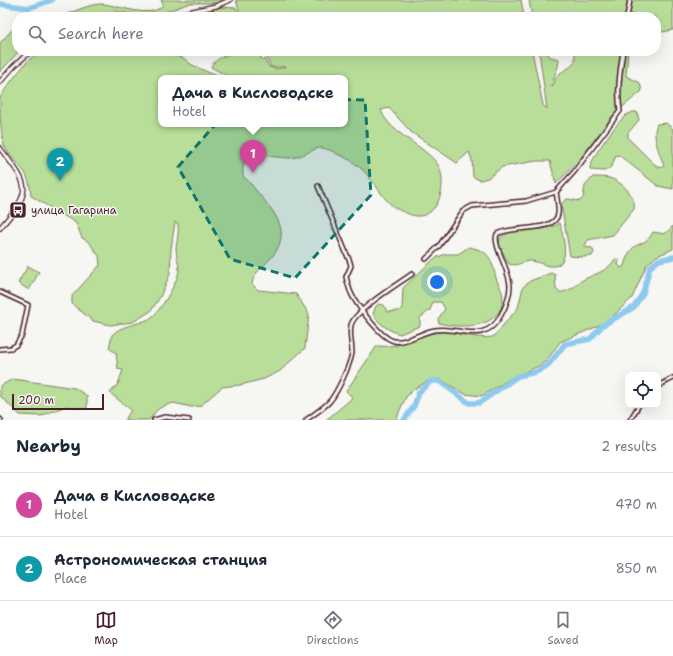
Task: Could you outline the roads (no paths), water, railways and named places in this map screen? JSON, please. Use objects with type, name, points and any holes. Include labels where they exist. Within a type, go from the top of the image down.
[{"type":"street","points":[[188,12],[216,6],[230,0]]},
{"type":"street","points":[[628,12],[630,0]]},
{"type":"street","points":[[0,82],[25,56]]},
{"type":"street","points":[[426,259],[439,246],[459,216],[467,208],[482,205],[526,201],[556,192],[574,172],[620,111],[618,98],[622,56]]},
{"type":"street","points":[[0,148],[23,179],[24,191],[16,208],[0,228]]},
{"type":"street","points":[[318,186],[350,262],[351,266],[346,277],[352,296],[384,336],[394,341],[402,341],[423,332],[437,329],[479,332],[489,329],[501,315],[509,295],[510,284],[506,266],[496,245],[495,239],[497,234],[516,228],[543,227],[551,224],[555,221],[558,214],[556,192]]},
{"type":"street","points":[[306,420],[331,400],[348,366],[351,355],[351,325],[355,318],[367,305],[375,302],[412,274]]},
{"type":"street","points":[[0,292],[28,305],[20,339],[11,348],[0,349]]},
{"type":"street","points":[[661,384],[673,378]]},
{"type":"street","points":[[630,420],[637,408]]},
{"type":"street","points":[[154,420],[165,417],[188,420]]},
{"type":"waterway","points":[[0,4],[29,8],[52,0]]},
{"type":"waterway","points":[[404,420],[414,406],[419,392],[431,381],[439,381],[469,403],[479,403],[518,376],[536,372],[548,365],[565,344],[590,339],[603,325],[634,307],[643,293],[650,267],[659,260],[673,257]]},
{"type":"place","name":"Дача в Кисловодске","points":[[253,173]]},
{"type":"place","name":"Астрономическая станция","points":[[60,181]]},
{"type":"place","name":"улица Гагарина","points":[[18,210]]}]
